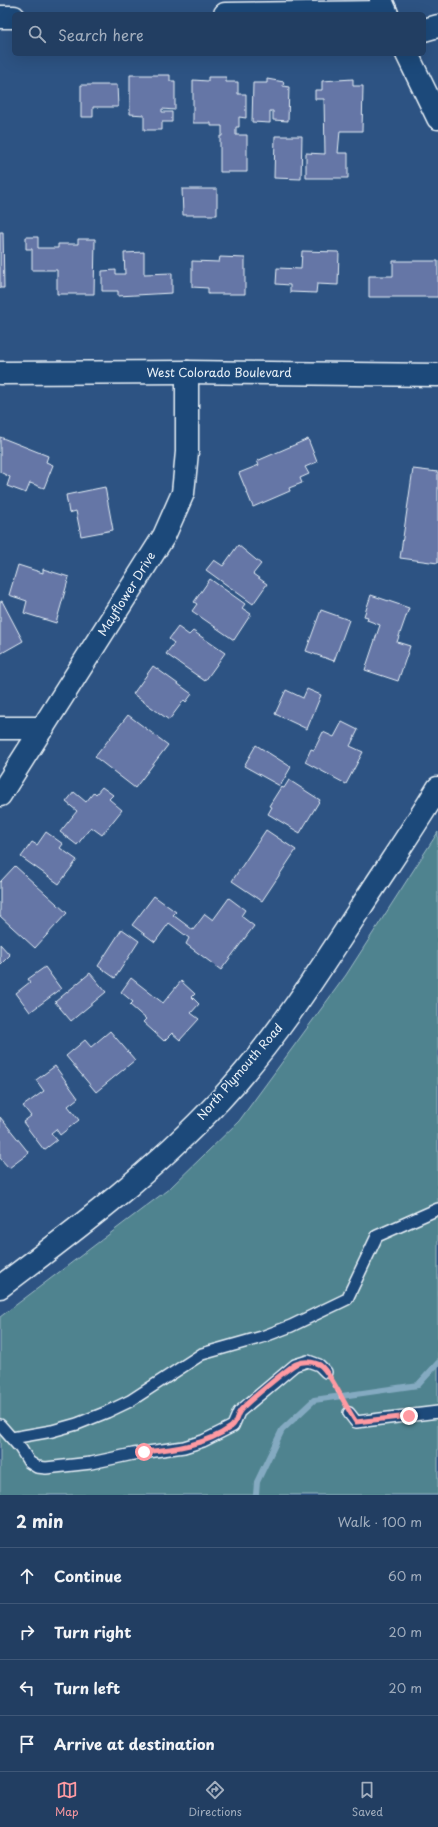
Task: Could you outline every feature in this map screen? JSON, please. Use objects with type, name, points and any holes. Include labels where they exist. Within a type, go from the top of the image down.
[{"type":"street","points":[[289,12],[385,9]]},
{"type":"street","points":[[0,17],[12,17]]},
{"type":"street","points":[[426,29],[438,26]]},
{"type":"street","points":[[408,56],[432,91],[438,118]]},
{"type":"street","name":"West Colorado Boulevard","points":[[0,374],[187,372],[438,375]]},
{"type":"street","name":"Mayflower Drive","points":[[0,795],[164,536],[183,492],[187,452],[187,372]]},
{"type":"street","points":[[0,728],[42,728]]},
{"type":"street","name":"North Plymouth Road","points":[[0,1288],[100,1211],[166,1154],[220,1099],[272,1039],[329,956],[438,788]]},
{"type":"lane","points":[[12,1438],[64,1427],[107,1412],[130,1401],[202,1354],[284,1329],[347,1299],[377,1236],[438,1209]]},
{"type":"lane","points":[[0,1425],[12,1438],[29,1462],[37,1467],[90,1463],[133,1454],[184,1447],[203,1441],[233,1426],[239,1412],[295,1365],[308,1361],[319,1365],[326,1372]]},
{"type":"lane","points":[[349,1413],[356,1422],[438,1412]]},
{"type":"path","points":[[326,1372],[349,1413]]},
{"type":"green space","points":[[438,832],[438,1495],[0,1495],[0,1317],[170,1188],[239,1121],[346,975]]},
{"type":"building","points":[[130,75],[170,75],[170,81],[175,81],[175,110],[162,109],[162,112],[172,112],[172,122],[162,122],[162,130],[144,130],[144,115],[130,114]]},
{"type":"building","points":[[208,77],[226,77],[226,82],[238,82],[238,94],[246,94],[246,118],[239,117],[239,127],[236,127],[236,135],[247,135],[247,172],[220,172],[220,136],[222,136],[222,126],[211,126],[211,123],[193,123],[193,80],[208,81]]},
{"type":"building","points":[[267,79],[284,82],[283,86],[289,87],[288,121],[273,120],[273,111],[270,111],[270,123],[252,122],[253,83],[267,83]]},
{"type":"building","points":[[353,79],[353,86],[363,86],[362,131],[340,131],[338,153],[348,153],[348,178],[306,178],[306,153],[325,154],[324,99],[315,99],[315,90],[322,90],[322,81]]},
{"type":"building","points":[[81,85],[117,85],[118,107],[93,107],[93,117],[81,117]]},
{"type":"building","points":[[275,136],[302,136],[301,179],[274,178]]},
{"type":"building","points":[[182,189],[217,189],[217,215],[183,215]]},
{"type":"building","points":[[0,232],[3,232],[4,288],[0,288]]},
{"type":"building","points":[[26,237],[38,237],[38,248],[58,248],[58,244],[78,244],[78,239],[95,239],[94,294],[57,294],[57,270],[32,270],[32,249],[26,249]]},
{"type":"building","points":[[302,251],[339,252],[338,285],[317,284],[316,293],[290,292],[290,285],[276,284],[277,268],[301,269]]},
{"type":"building","points":[[144,252],[144,274],[172,273],[172,293],[118,296],[118,291],[102,291],[102,271],[116,270],[116,274],[125,274],[124,253]]},
{"type":"building","points":[[220,257],[245,258],[245,294],[208,294],[208,288],[192,287],[192,261],[219,262]]},
{"type":"building","points":[[393,261],[438,261],[438,297],[369,297],[369,276],[393,276]]},
{"type":"building","points":[[0,437],[48,456],[46,462],[53,465],[44,488],[30,483],[26,493],[7,486],[10,477],[0,472]]},
{"type":"building","points":[[308,439],[317,462],[305,467],[309,474],[300,478],[302,483],[289,488],[290,491],[253,507],[239,473],[259,465],[257,461]]},
{"type":"building","points":[[413,469],[438,472],[438,563],[400,558]]},
{"type":"building","points":[[105,487],[113,530],[81,536],[76,511],[69,513],[66,495]]},
{"type":"building","points":[[238,545],[261,564],[253,574],[267,584],[253,604],[206,570],[214,560],[223,566]]},
{"type":"building","points":[[18,565],[43,573],[43,569],[69,577],[56,623],[24,613],[27,601],[9,595]]},
{"type":"building","points":[[210,579],[245,604],[242,608],[251,614],[234,640],[192,611],[197,604],[194,602]]},
{"type":"building","points":[[371,595],[409,608],[397,642],[410,646],[398,681],[365,670],[380,625],[367,620],[368,617],[364,616]]},
{"type":"building","points":[[2,601],[23,641],[0,654],[0,602]]},
{"type":"building","points":[[321,610],[349,620],[334,661],[306,651]]},
{"type":"building","points":[[178,627],[189,635],[193,631],[225,653],[205,681],[166,654],[174,643],[169,639]]},
{"type":"building","points":[[153,666],[192,694],[186,702],[184,700],[169,720],[133,694]]},
{"type":"building","points":[[307,689],[321,695],[307,729],[275,714],[286,690],[303,698]]},
{"type":"building","points":[[128,715],[168,745],[135,788],[95,757]]},
{"type":"building","points":[[342,722],[358,730],[350,746],[363,752],[346,784],[305,762],[311,749],[314,750],[323,732],[334,737]]},
{"type":"building","points":[[256,745],[291,767],[280,786],[244,766]]},
{"type":"building","points":[[289,780],[320,800],[300,833],[268,814],[272,807],[269,806],[281,787],[284,788]]},
{"type":"building","points":[[102,787],[113,795],[109,799],[122,810],[102,835],[91,827],[77,845],[60,832],[77,811],[66,802],[74,792],[86,802],[94,792],[96,794]]},
{"type":"building","points":[[266,830],[296,850],[262,901],[232,881]]},
{"type":"building","points":[[46,832],[63,844],[60,848],[77,860],[59,884],[21,857],[32,842],[37,845]]},
{"type":"building","points":[[15,866],[67,913],[35,948],[0,916],[0,882]]},
{"type":"building","points":[[154,896],[176,912],[173,915],[193,930],[205,914],[213,920],[229,898],[245,910],[241,916],[254,926],[221,970],[186,944],[189,938],[169,923],[155,942],[132,925]]},
{"type":"building","points":[[122,929],[139,941],[115,978],[98,966]]},
{"type":"building","points":[[0,944],[10,955],[0,965]]},
{"type":"building","points":[[45,967],[61,989],[30,1012],[16,993],[30,982],[28,979]]},
{"type":"building","points":[[90,973],[106,992],[71,1021],[55,1002]]},
{"type":"building","points":[[131,978],[163,1003],[181,981],[195,994],[192,997],[199,1004],[191,1013],[199,1019],[180,1040],[172,1033],[164,1041],[143,1022],[146,1019],[130,1005],[133,1002],[121,992]]},
{"type":"building","points":[[110,1031],[135,1060],[96,1092],[66,1056],[85,1040],[91,1047]]},
{"type":"building","points":[[55,1066],[78,1098],[68,1106],[79,1120],[60,1135],[56,1129],[51,1133],[57,1140],[44,1150],[23,1122],[31,1116],[23,1106],[44,1091],[36,1080]]},
{"type":"building","points":[[0,1117],[29,1153],[9,1168],[0,1158]]},
{"type":"waterway","points":[[256,1495],[257,1482],[282,1430],[314,1400],[418,1385],[438,1363]]},
{"type":"route","points":[[144,1452],[184,1447],[203,1441],[223,1432],[233,1426],[239,1412],[295,1365],[308,1361],[319,1365],[326,1372],[349,1413],[356,1422],[409,1416]]}]
